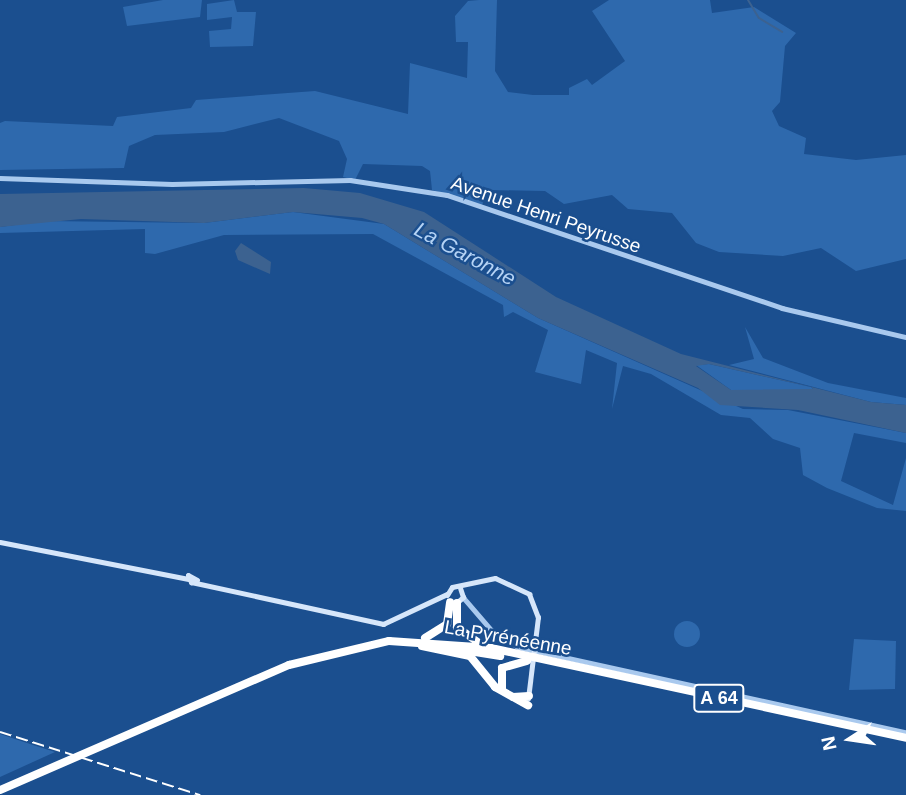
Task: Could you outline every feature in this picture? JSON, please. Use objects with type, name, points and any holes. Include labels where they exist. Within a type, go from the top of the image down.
[{"type":"highway","points":[[409,640],[444,627],[455,599]]},
{"type":"highway","points":[[455,599],[454,618],[463,635],[506,651]]},
{"type":"highway","name":"La Pyrénéenne","points":[[1,793],[309,658],[409,640],[506,651],[906,738]]},
{"type":"highway","points":[[422,646],[470,656],[525,704]]},
{"type":"highway","name":"La Pyrénéenne","points":[[88,755],[310,663],[359,650],[422,646],[527,661],[906,744]]},
{"type":"highway","points":[[525,704],[501,688],[498,676],[507,664],[527,661]]},
{"type":"main road","points":[[0,542],[188,579],[193,573],[197,580],[373,623],[400,621],[431,602],[455,599],[475,584]]},
{"type":"main road","points":[[460,588],[503,579],[529,594],[538,617],[536,648],[525,704]]},
{"type":"main road","points":[[455,599],[460,588]]},
{"type":"main road","points":[[455,599],[460,588]]},
{"type":"street","name":"Avenue Henri Peyrusse","points":[[0,178],[172,184],[350,180],[447,195],[782,308],[906,337]]},
{"type":"street","points":[[455,599],[472,607],[504,641],[582,661],[906,732]]},
{"type":"shaded area","points":[[163,0],[202,0],[200,17],[127,26],[123,7]]},
{"type":"shaded area","points":[[234,0],[237,12],[256,12],[253,46],[210,47],[209,31],[231,29],[232,17],[207,20],[207,4]]},
{"type":"shaded area","points":[[497,0],[495,71],[508,92],[533,95],[569,95],[569,88],[587,79],[592,85],[625,61],[592,11],[609,0],[710,0],[712,13],[754,7],[796,33],[785,46],[780,102],[772,111],[779,126],[806,138],[804,154],[856,160],[906,155],[906,259],[856,271],[821,248],[783,256],[719,252],[696,243],[672,213],[628,209],[612,195],[564,204],[545,191],[489,190],[482,205],[432,190],[430,171],[422,166],[363,164],[355,180],[343,177],[347,159],[339,141],[279,118],[224,132],[155,135],[129,146],[124,168],[0,170],[0,123],[5,121],[113,126],[117,117],[191,108],[196,100],[315,91],[408,114],[410,63],[467,78],[468,42],[456,42],[455,16],[468,1]]},
{"type":"shaded area","points":[[293,212],[384,224],[538,318],[743,409],[788,410],[906,433],[906,443],[854,433],[841,481],[893,505],[906,458],[906,511],[877,508],[827,488],[803,475],[800,448],[773,439],[750,418],[721,415],[651,374],[623,366],[612,409],[617,363],[586,350],[581,384],[535,372],[548,330],[513,312],[504,317],[503,305],[373,234],[224,235],[155,254],[145,253],[145,229],[0,233],[0,227],[45,221],[204,223]]},
{"type":"shaded area","points":[[745,327],[763,358],[828,383],[906,398],[906,405],[871,402],[729,365],[754,359]]},
{"type":"shaded area","points":[[709,364],[811,387],[814,390],[731,390],[696,365]]},
{"type":"shaded area","points":[[687,621],[696,625],[700,634],[696,643],[687,647],[678,643],[674,634],[678,625]]},
{"type":"shaded area","points":[[854,639],[896,641],[895,689],[849,690]]},
{"type":"shaded area","points":[[0,734],[33,745],[55,752],[0,777]]},
{"type":"water","name":"La Garonne","points":[[304,188],[360,193],[424,212],[556,297],[681,354],[871,402],[906,405],[906,433],[798,410],[720,405],[698,388],[538,318],[384,224],[362,218],[293,212],[204,223],[81,219],[0,227],[0,194]],"holes":[[[709,364],[813,389],[731,390],[696,366]]]},
{"type":"water","points":[[241,243],[271,262],[270,274],[238,260],[235,251]]},
{"type":"waterway","points":[[748,0],[759,18],[782,32]]},
{"type":"railway","points":[[0,732],[200,795]]}]
